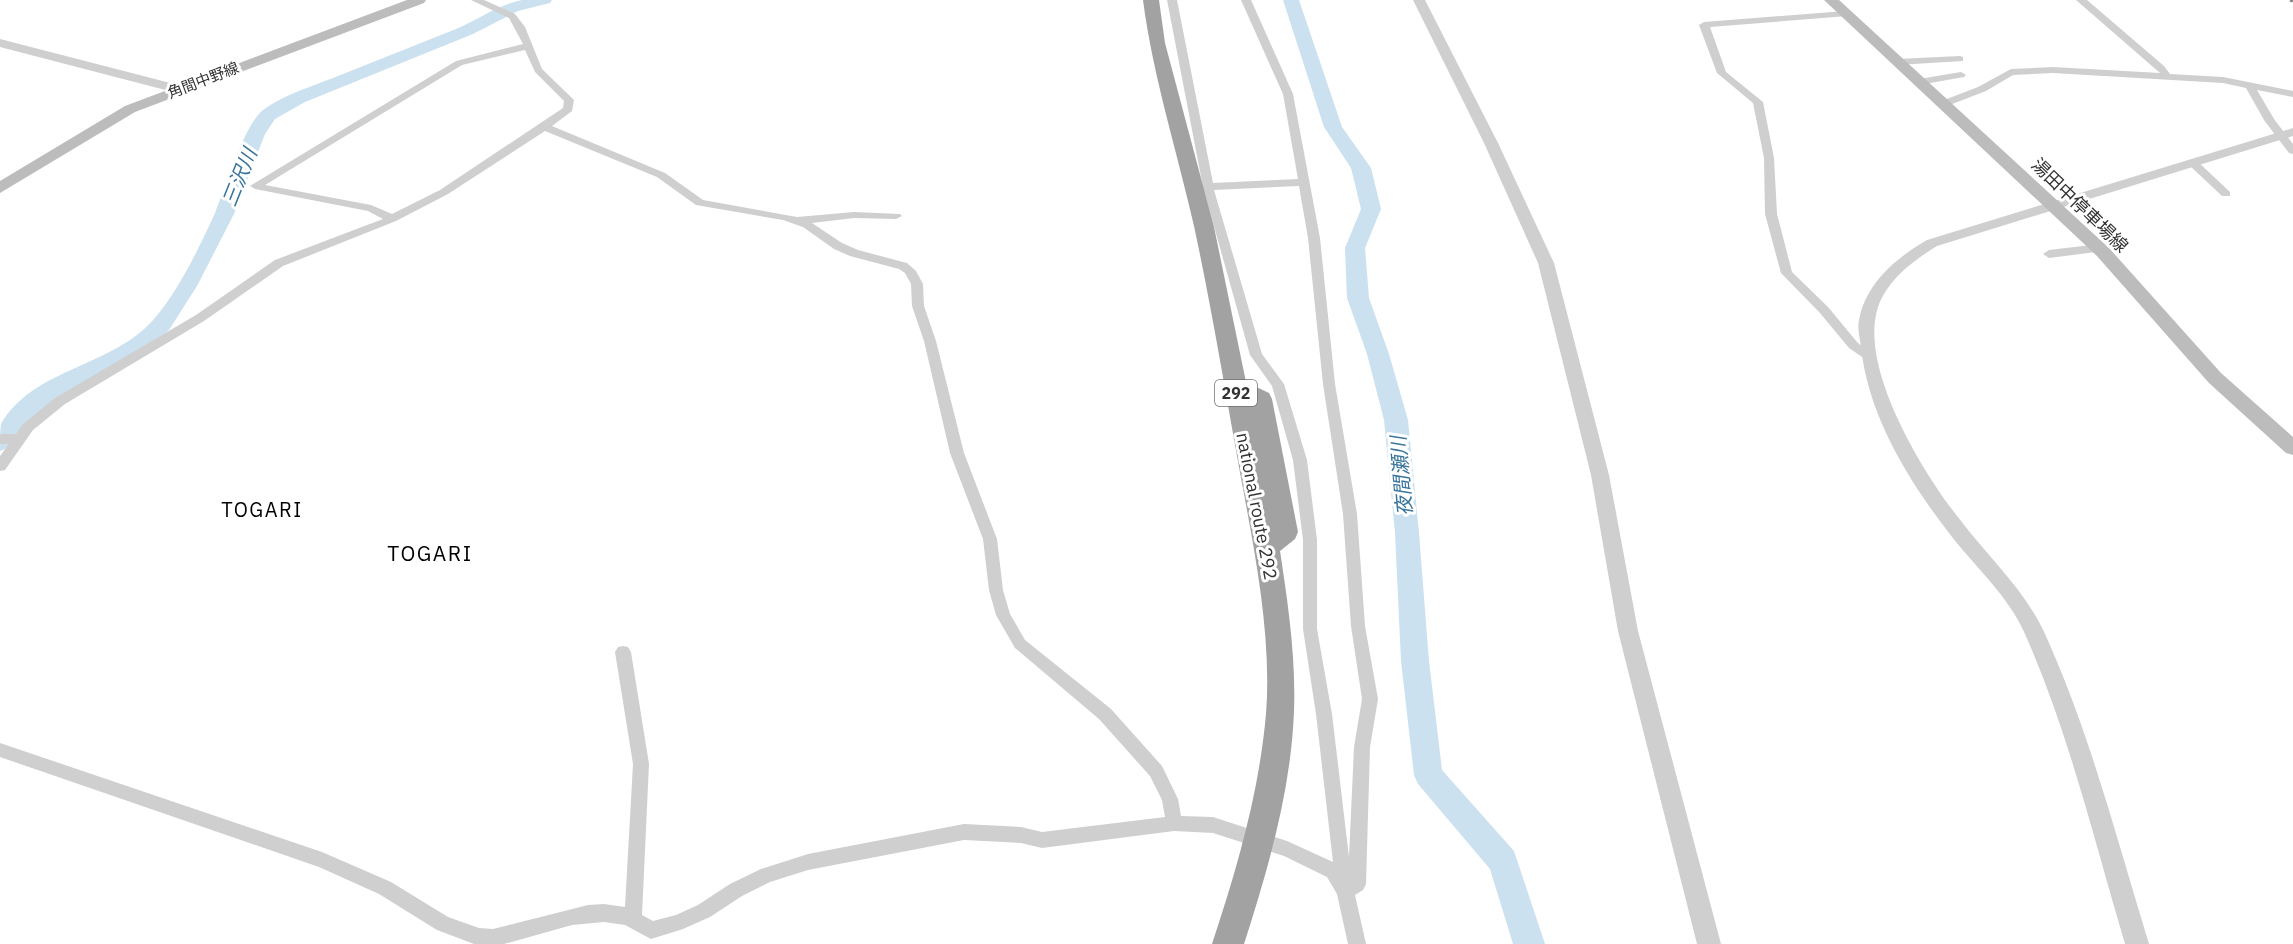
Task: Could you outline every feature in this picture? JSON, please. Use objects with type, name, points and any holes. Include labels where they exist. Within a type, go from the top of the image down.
[{"type":"highway","name":"national route 292","points":[[1150,0],[1157,43],[1204,227],[1234,386],[1261,399],[1286,532],[1267,548],[1278,624],[1280,712],[1270,790],[1253,867],[1228,944]]},
{"type":"main road","name":"角間中野線","points":[[0,188],[130,109],[177,89],[419,0]]},
{"type":"main road","name":"湯田中停車場線","points":[[1831,0],[2100,248],[2216,378],[2293,448]]},
{"type":"street","points":[[0,466],[10,439],[60,401],[200,318],[279,263],[392,219],[444,192],[543,126],[562,116],[568,109],[569,100],[538,70],[520,27],[512,16],[476,0]]},
{"type":"street","points":[[1172,0],[1208,187],[1256,355],[1278,384],[1300,460],[1310,540],[1310,629],[1324,714],[1345,891],[1357,944]]},
{"type":"street","points":[[1246,0],[1288,94],[1314,238],[1329,384],[1350,514],[1358,626],[1370,699],[1362,747],[1357,884],[1345,891]]},
{"type":"street","points":[[1419,0],[1491,143],[1546,263],[1600,475],[1628,631],[1709,944]]},
{"type":"street","points":[[2081,0],[2161,68],[2166,75]]},
{"type":"street","points":[[1845,14],[1704,25],[1722,73],[1758,102],[1769,158],[1771,214],[1787,273],[1824,310],[1853,345],[1868,357]]},
{"type":"street","points":[[0,43],[177,89]]},
{"type":"street","points":[[392,219],[371,208],[255,186],[459,63],[528,46]]},
{"type":"street","points":[[1897,62],[1960,59]]},
{"type":"street","points":[[1943,104],[1982,89],[2011,72],[2053,70],[2223,80],[2293,94]]},
{"type":"street","points":[[1919,82],[1961,75]]},
{"type":"street","points":[[2250,86],[2286,134],[2293,151]]},
{"type":"street","points":[[543,126],[662,175],[700,203],[770,213],[796,221],[854,253],[903,266],[910,271],[915,278],[918,306],[930,341],[957,453],[990,539],[996,590],[1003,615],[1020,644],[1105,714],[1156,771],[1170,799],[1174,823]]},
{"type":"street","points":[[2137,944],[2070,726],[2034,632],[2019,605],[1953,525],[1905,451],[1875,384],[1868,357],[1866,322],[1881,285],[1906,257],[1932,243],[2286,134]]},
{"type":"street","points":[[2193,163],[2226,194]]},
{"type":"street","points":[[1208,187],[1305,182]]},
{"type":"street","points":[[796,221],[854,215],[896,216]]},
{"type":"street","points":[[2049,254],[2100,248]]},
{"type":"street","points":[[623,652],[641,764],[633,918]]},
{"type":"street","points":[[0,750],[322,860],[385,888],[443,924],[479,937],[493,938],[597,913],[633,918],[652,937],[767,875],[808,862],[964,832],[1021,835],[1042,840],[1174,823],[1213,825],[1287,849],[1333,871],[1345,891]]},
{"type":"waterway","name":"三沢川","points":[[0,442],[24,412],[43,396],[117,359],[139,345],[161,325],[187,286],[224,214],[256,134],[268,115],[299,98],[467,30],[513,7],[544,0]]},
{"type":"waterway","name":"夜間瀬川","points":[[1291,0],[1333,127],[1361,168],[1371,209],[1355,248],[1358,298],[1378,354],[1396,420],[1407,533],[1415,661],[1428,775],[1503,861],[1529,944]]},
{"type":"district","name":"TOGARI","points":[[262,509]]},
{"type":"district","name":"TOGARI","points":[[430,553]]}]
